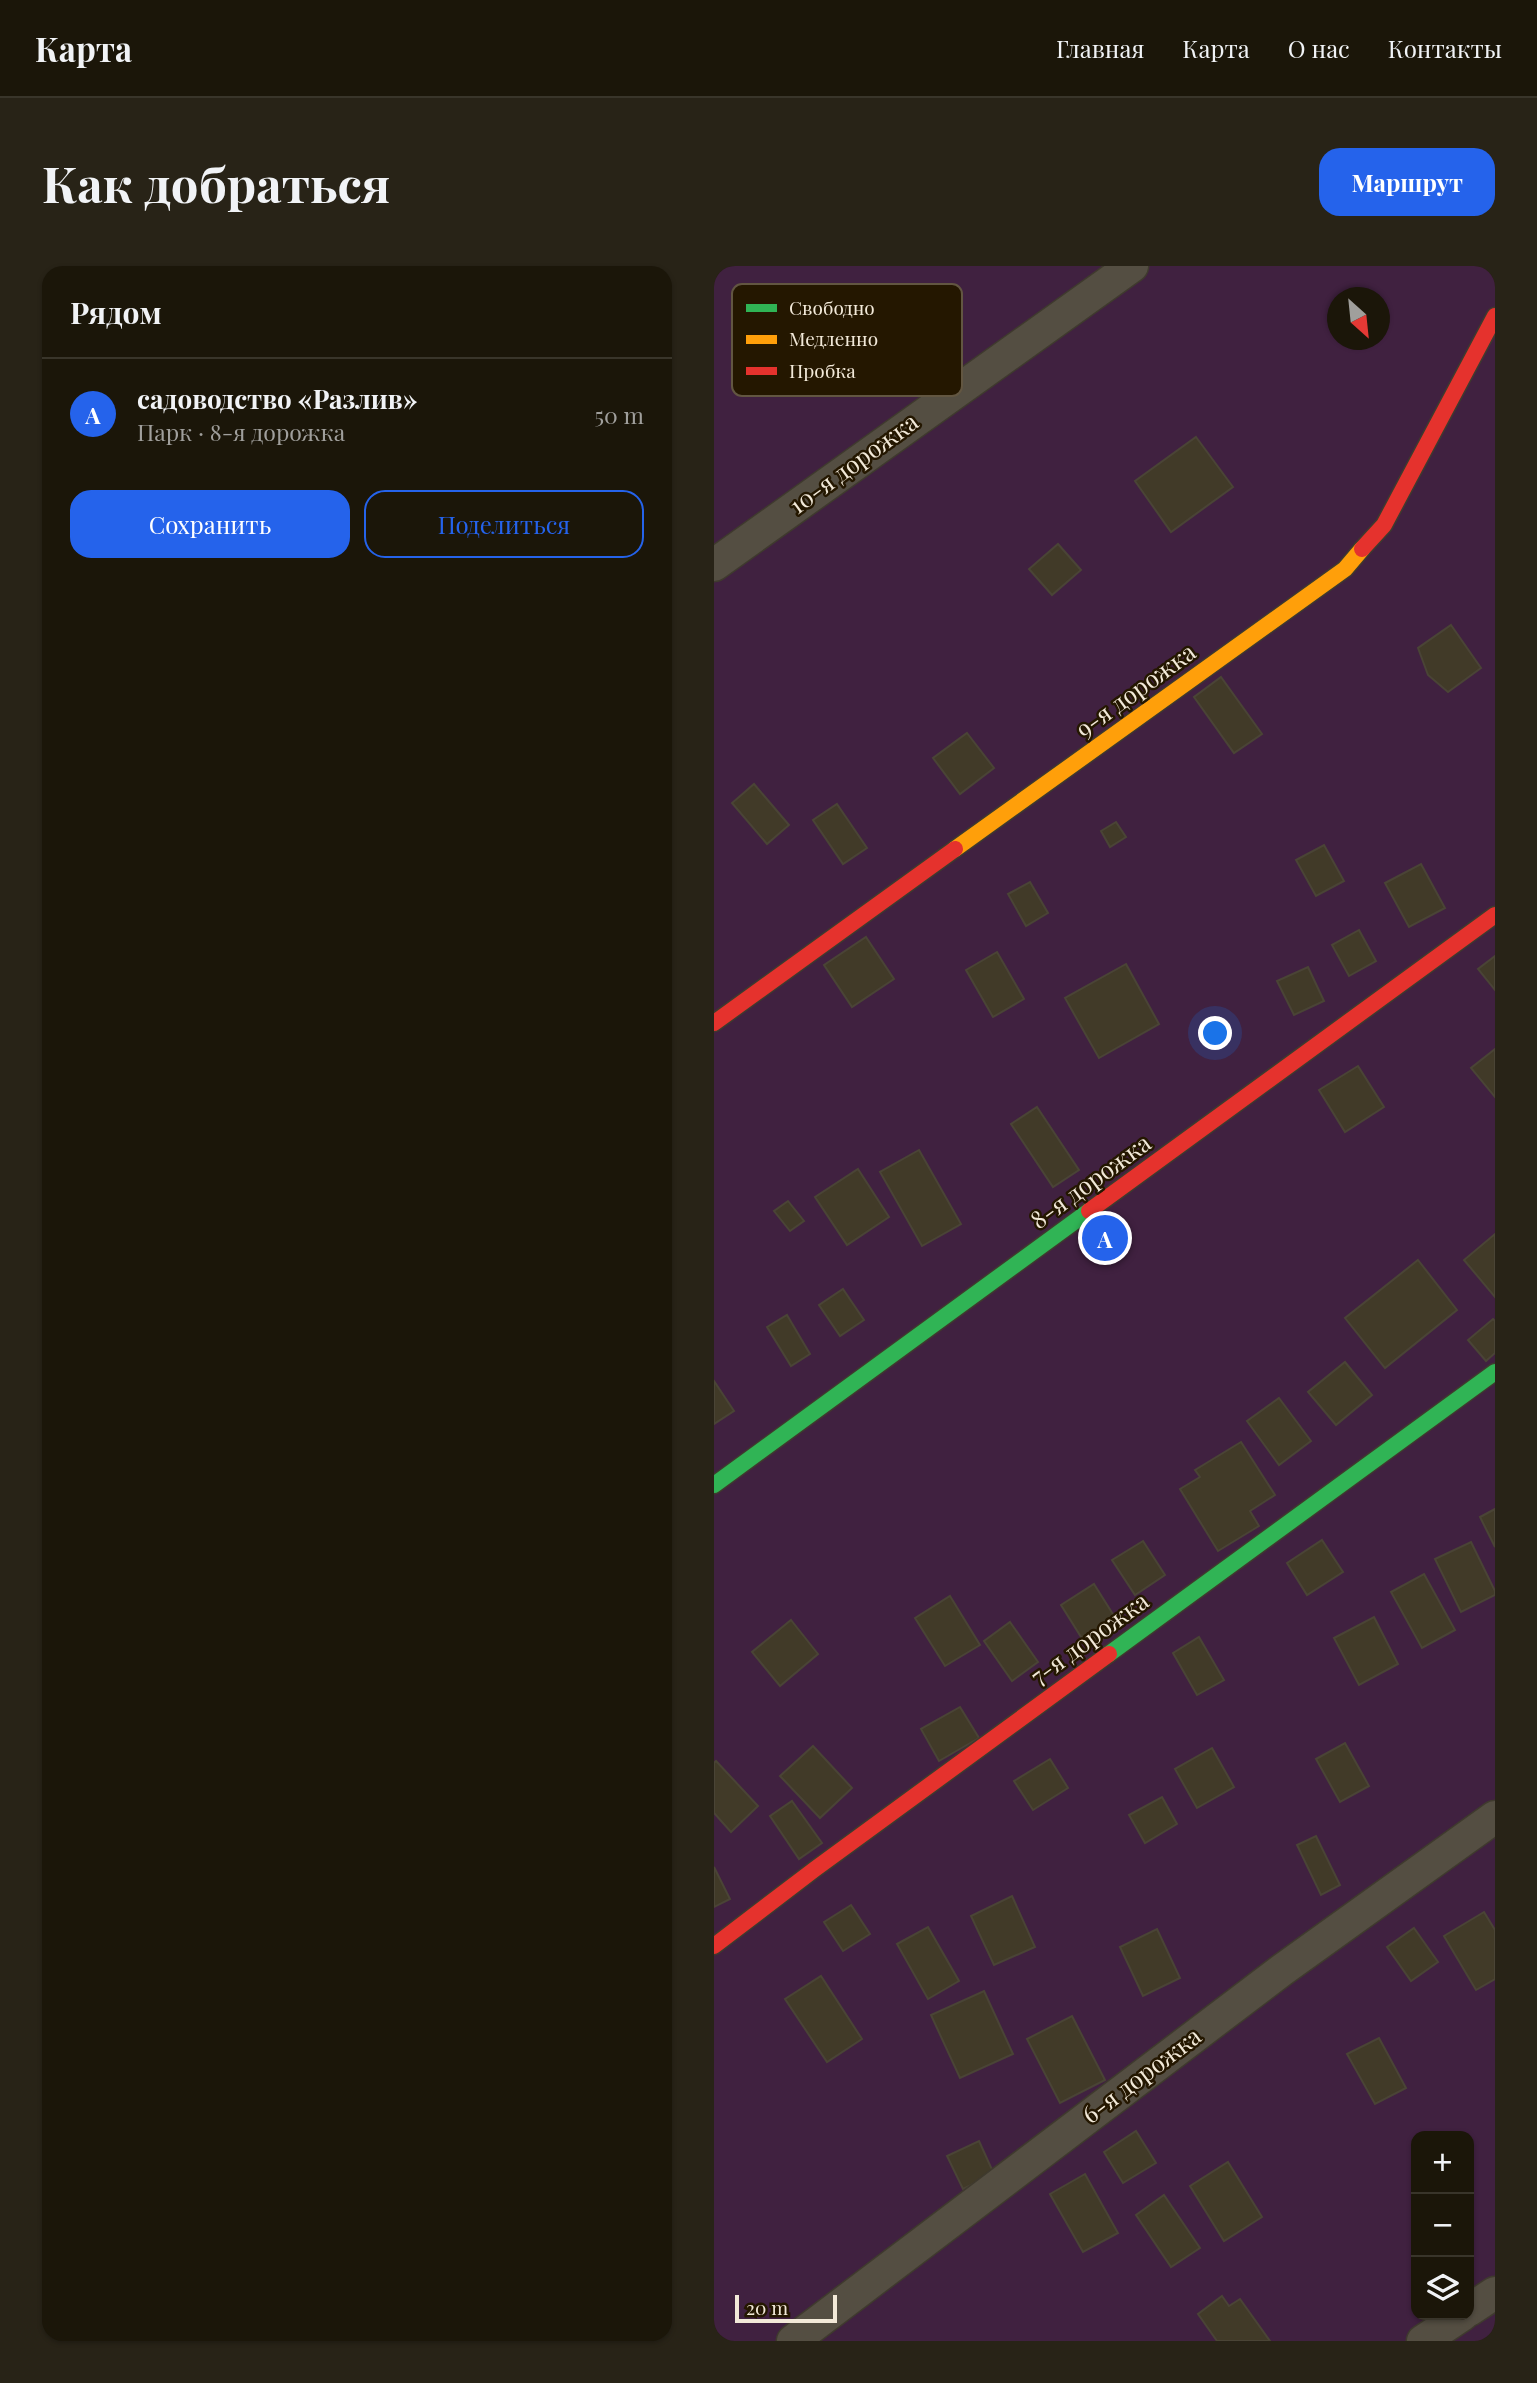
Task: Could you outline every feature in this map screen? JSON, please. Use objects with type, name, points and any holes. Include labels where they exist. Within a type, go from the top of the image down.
[{"type":"street","name":"10-я дорожка","points":[[962,388],[1132,266]]},
{"type":"street","name":"9-я дорожка","points":[[714,1023],[1345,569],[1384,525],[1495,316]]},
{"type":"street","name":"10-я дорожка","points":[[714,565],[950,396]]},
{"type":"street","name":"8-я дорожка","points":[[714,1485],[1495,915]]},
{"type":"street","name":"7-я дорожка","points":[[714,1946],[815,1868],[1495,1371]]},
{"type":"street","name":"6-я дорожка","points":[[793,2341],[1282,1970],[1495,1817]]},
{"type":"street","points":[[1474,2307],[1495,2292]]},
{"type":"street","points":[[1423,2341],[1454,2320]]},
{"type":"shaded area","points":[[714,266],[1495,266],[1495,2341],[714,2341]]},
{"type":"building","points":[[1196,437],[1233,487],[1171,532],[1135,481]]},
{"type":"building","points":[[1058,544],[1081,570],[1052,595],[1029,569]]},
{"type":"building","points":[[1451,625],[1481,668],[1448,692],[1428,675],[1418,648]]},
{"type":"building","points":[[1221,677],[1262,734],[1234,753],[1194,697]]},
{"type":"building","points":[[967,733],[994,768],[960,794],[933,758]]},
{"type":"building","points":[[754,784],[789,825],[767,844],[732,803]]},
{"type":"building","points":[[837,804],[867,848],[843,864],[813,820]]},
{"type":"building","points":[[1116,822],[1126,837],[1110,847],[1101,831]]},
{"type":"building","points":[[1324,845],[1344,881],[1316,896],[1296,860]]},
{"type":"building","points":[[1421,864],[1445,908],[1409,927],[1385,883]]},
{"type":"building","points":[[1030,882],[1048,913],[1026,926],[1008,894]]},
{"type":"building","points":[[1359,930],[1376,961],[1349,976],[1332,945]]},
{"type":"building","points":[[866,937],[894,979],[852,1007],[824,965]]},
{"type":"building","points":[[997,952],[1024,999],[993,1017],[966,970]]},
{"type":"building","points":[[1495,956],[1495,990],[1478,969]]},
{"type":"building","points":[[1126,964],[1159,1024],[1099,1058],[1065,998]]},
{"type":"building","points":[[1308,967],[1324,1001],[1294,1015],[1277,981]]},
{"type":"building","points":[[1495,1049],[1495,1097],[1471,1068]]},
{"type":"building","points":[[1358,1066],[1384,1107],[1345,1132],[1319,1090]]},
{"type":"building","points":[[1037,1107],[1079,1170],[1053,1187],[1011,1124]]},
{"type":"building","points":[[919,1150],[961,1224],[922,1246],[880,1172]]},
{"type":"building","points":[[858,1169],[889,1217],[847,1245],[815,1197]]},
{"type":"building","points":[[788,1201],[804,1221],[790,1231],[774,1211]]},
{"type":"building","points":[[1495,1234],[1495,1297],[1464,1260]]},
{"type":"building","points":[[1418,1260],[1457,1310],[1385,1368],[1345,1318]]},
{"type":"building","points":[[843,1289],[864,1320],[840,1336],[819,1305]]},
{"type":"building","points":[[787,1315],[810,1354],[791,1366],[767,1327]]},
{"type":"building","points":[[1493,1319],[1495,1353],[1486,1361],[1468,1340]]},
{"type":"building","points":[[1345,1362],[1372,1395],[1336,1425],[1308,1392]]},
{"type":"building","points":[[714,1381],[734,1411],[714,1424]]},
{"type":"building","points":[[1279,1398],[1311,1441],[1279,1465],[1247,1421]]},
{"type":"building","points":[[1241,1442],[1275,1495],[1250,1511],[1259,1526],[1218,1551],[1180,1489],[1200,1477],[1195,1470]]},
{"type":"building","points":[[1495,1509],[1495,1547],[1480,1517]]},
{"type":"building","points":[[1322,1540],[1343,1572],[1307,1595],[1287,1563]]},
{"type":"building","points":[[1143,1541],[1165,1575],[1135,1595],[1112,1560]]},
{"type":"building","points":[[1471,1542],[1495,1595],[1461,1612],[1435,1559]]},
{"type":"building","points":[[1424,1574],[1455,1630],[1422,1648],[1391,1592]]},
{"type":"building","points":[[1094,1584],[1121,1627],[1088,1648],[1061,1605]]},
{"type":"building","points":[[950,1596],[980,1645],[945,1666],[915,1618]]},
{"type":"building","points":[[1374,1617],[1398,1664],[1359,1685],[1334,1638]]},
{"type":"building","points":[[791,1620],[818,1654],[780,1686],[752,1652]]},
{"type":"building","points":[[1010,1622],[1038,1662],[1012,1681],[984,1641]]},
{"type":"building","points":[[1199,1637],[1224,1680],[1197,1695],[1173,1653]]},
{"type":"building","points":[[960,1707],[979,1738],[939,1761],[921,1729]]},
{"type":"building","points":[[1345,1743],[1369,1786],[1340,1802],[1316,1759]]},
{"type":"building","points":[[813,1746],[852,1788],[820,1818],[780,1776]]},
{"type":"building","points":[[1212,1748],[1234,1787],[1197,1808],[1175,1769]]},
{"type":"building","points":[[1050,1759],[1068,1788],[1033,1810],[1014,1781]]},
{"type":"building","points":[[716,1761],[758,1806],[731,1832],[714,1813]]},
{"type":"building","points":[[1162,1797],[1177,1824],[1145,1843],[1129,1815]]},
{"type":"building","points":[[792,1801],[822,1843],[799,1859],[770,1816]]},
{"type":"building","points":[[1316,1836],[1340,1885],[1321,1895],[1297,1845]]},
{"type":"building","points":[[714,1867],[730,1899],[714,1907]]},
{"type":"building","points":[[1012,1896],[1035,1947],[994,1965],[971,1916]]},
{"type":"building","points":[[851,1905],[870,1934],[843,1951],[824,1922]]},
{"type":"building","points":[[1484,1912],[1495,1930],[1495,1979],[1476,1990],[1444,1936]]},
{"type":"building","points":[[928,1927],[959,1981],[928,1999],[897,1944]]},
{"type":"building","points":[[1414,1928],[1438,1962],[1411,1981],[1387,1947]]},
{"type":"building","points":[[1157,1929],[1180,1978],[1143,1996],[1120,1947]]},
{"type":"building","points":[[821,1976],[862,2039],[827,2062],[785,1999]]},
{"type":"building","points":[[984,1991],[1013,2054],[960,2078],[931,2015]]},
{"type":"building","points":[[1072,2016],[1105,2080],[1060,2103],[1027,2039]]},
{"type":"building","points":[[1379,2038],[1406,2088],[1375,2104],[1347,2054]]},
{"type":"building","points":[[1136,2131],[1156,2163],[1123,2183],[1104,2152]]},
{"type":"building","points":[[979,2141],[994,2174],[963,2189],[947,2156]]},
{"type":"building","points":[[1228,2162],[1262,2217],[1224,2241],[1190,2186]]},
{"type":"building","points":[[1085,2174],[1118,2233],[1083,2252],[1050,2194]]},
{"type":"building","points":[[1164,2195],[1200,2248],[1171,2267],[1136,2215]]},
{"type":"building","points":[[1222,2296],[1229,2306],[1240,2299],[1270,2341],[1217,2341],[1198,2314]]},
{"type":"traffic: fast","points":[[714,1485],[1089,1211]]},
{"type":"traffic: fast","points":[[1109,1654],[1495,1372]]},
{"type":"traffic: slow","points":[[955,849],[1345,569],[1362,549]]},
{"type":"traffic: jam","points":[[1362,549],[1384,525],[1495,316]]},
{"type":"traffic: jam","points":[[714,1023],[955,849]]},
{"type":"traffic: jam","points":[[1089,1211],[1495,915]]},
{"type":"traffic: jam","points":[[714,1946],[1109,1654]]},
{"type":"place","name":"садоводство «Разлив»","points":[[1105,1238]]}]
